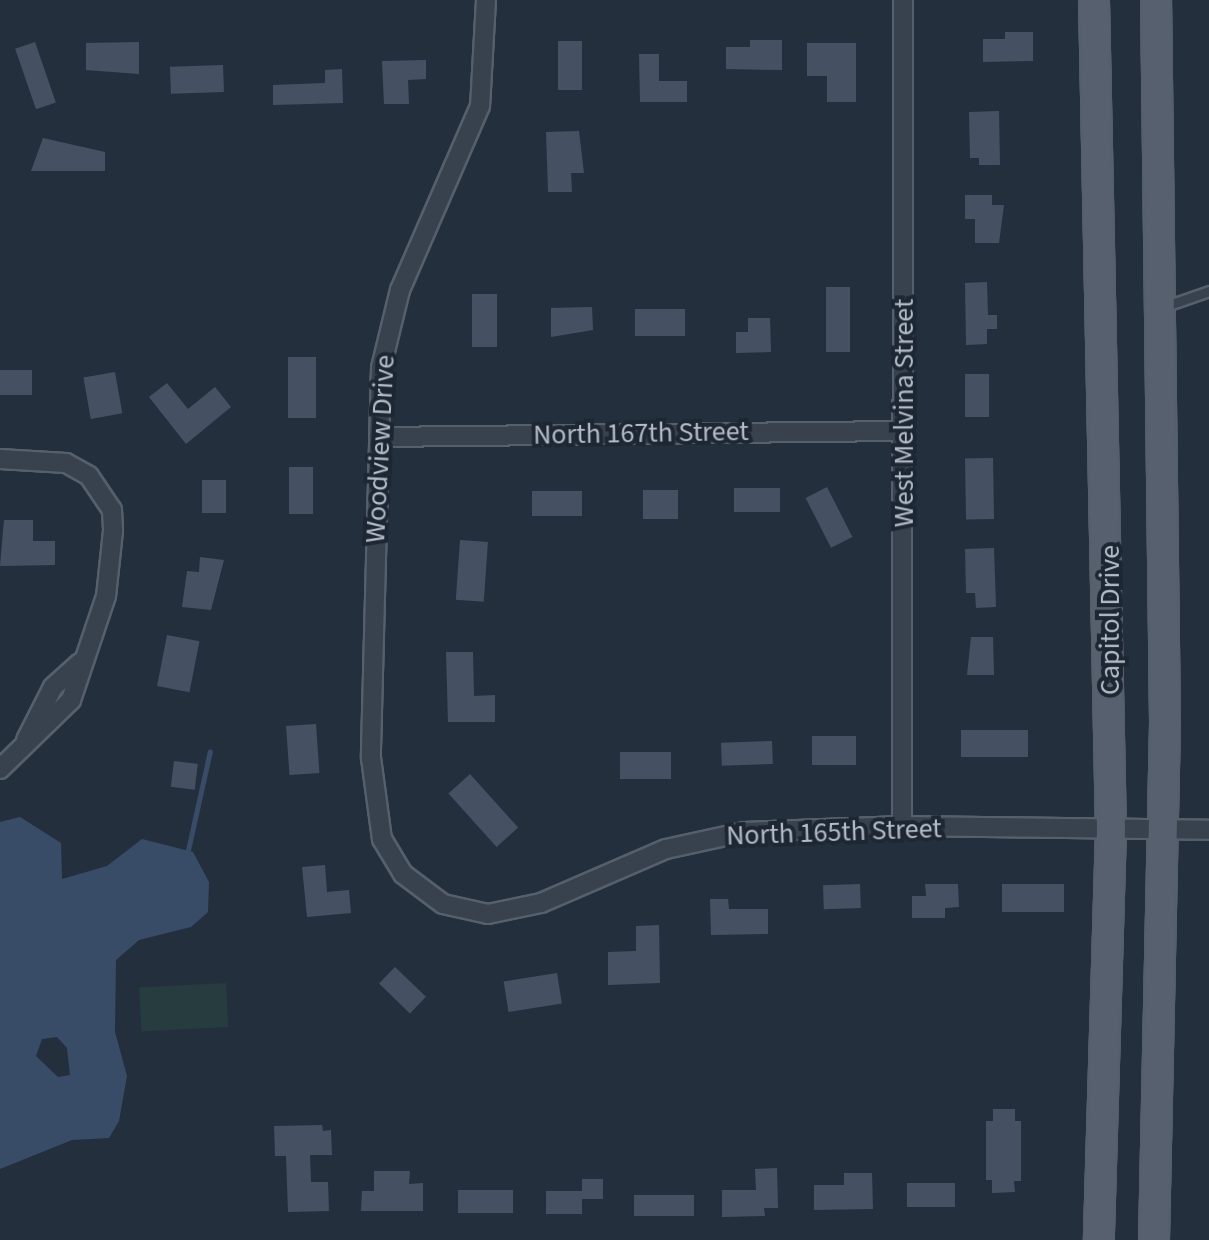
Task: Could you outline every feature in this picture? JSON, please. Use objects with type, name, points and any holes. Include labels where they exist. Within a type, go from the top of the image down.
[{"type":"main road","name":"Capitol Drive","points":[[1094,0],[1111,829],[1099,1240]]},
{"type":"main road","name":"Capitol Drive","points":[[1154,1240],[1163,830],[1156,0]]},
{"type":"street","name":"Woodview Drive","points":[[430,897],[393,859],[373,797],[381,368],[391,317],[480,106],[486,0]]},
{"type":"street","name":"West Melvina Street","points":[[902,826],[903,0]]},
{"type":"street","name":"North 167th Street","points":[[379,437],[903,431]]},
{"type":"street","points":[[0,459],[66,463],[89,476],[112,510],[111,572],[80,663],[53,687],[26,740],[0,769]]},
{"type":"street","name":"North 165th Street","points":[[430,897],[463,911],[511,911],[705,838],[902,826],[1209,830]]},
{"type":"lane","points":[[1160,308],[1209,291]]},
{"type":"green space","points":[[226,983],[228,1027],[141,1031],[139,988]]},
{"type":"water","points":[[20,817],[61,843],[62,879],[107,866],[142,839],[193,852],[209,882],[208,912],[191,927],[139,940],[116,960],[115,1032],[127,1076],[119,1121],[109,1138],[72,1140],[0,1169],[0,822]],"holes":[[[57,1037],[67,1048],[70,1075],[58,1077],[36,1056],[42,1039]]]},
{"type":"building","points":[[1005,32],[1033,32],[1033,61],[983,62],[983,39],[1005,39]]},
{"type":"building","points":[[750,40],[782,40],[782,70],[726,69],[726,47],[750,47]]},
{"type":"building","points":[[558,41],[582,41],[582,90],[558,90]]},
{"type":"building","points":[[35,42],[56,103],[36,109],[15,49]]},
{"type":"building","points":[[139,42],[139,74],[86,70],[86,43]]},
{"type":"building","points":[[807,43],[856,43],[856,102],[827,102],[827,76],[807,76]]},
{"type":"building","points":[[639,54],[659,54],[659,81],[687,81],[687,102],[640,102]]},
{"type":"building","points":[[426,60],[426,79],[408,80],[409,104],[384,104],[382,61]]},
{"type":"building","points":[[223,65],[224,92],[171,94],[170,67]]},
{"type":"building","points":[[342,69],[343,103],[273,105],[273,85],[325,83],[325,70]]},
{"type":"building","points":[[999,111],[1000,165],[979,165],[979,158],[970,158],[969,112]]},
{"type":"building","points":[[579,131],[584,173],[571,173],[572,192],[548,192],[546,132]]},
{"type":"building","points":[[43,138],[105,152],[105,171],[31,171]]},
{"type":"building","points":[[965,195],[992,195],[992,205],[1004,205],[999,243],[975,243],[975,219],[965,219]]},
{"type":"building","points":[[987,282],[988,315],[997,315],[997,329],[987,329],[987,344],[966,345],[965,283]]},
{"type":"building","points":[[826,287],[850,287],[850,352],[826,352]]},
{"type":"building","points":[[472,294],[497,294],[497,347],[472,347]]},
{"type":"building","points":[[592,307],[593,330],[551,337],[551,308]]},
{"type":"building","points":[[635,309],[685,309],[685,336],[635,336]]},
{"type":"building","points":[[748,318],[770,318],[771,352],[736,353],[736,332],[748,332]]},
{"type":"building","points":[[288,357],[316,357],[316,418],[288,418]]},
{"type":"building","points":[[0,370],[32,370],[32,395],[0,395]]},
{"type":"building","points":[[115,372],[122,413],[91,419],[83,378]]},
{"type":"building","points":[[965,374],[989,374],[989,417],[965,417]]},
{"type":"building","points":[[167,383],[188,409],[215,387],[231,407],[186,444],[149,397]]},
{"type":"building","points":[[965,458],[993,458],[994,519],[966,519]]},
{"type":"building","points":[[289,467],[313,467],[313,514],[289,514]]},
{"type":"building","points":[[202,480],[226,480],[226,513],[202,513]]},
{"type":"building","points":[[827,487],[852,537],[831,548],[806,498]]},
{"type":"building","points":[[734,488],[780,488],[780,512],[734,512]]},
{"type":"building","points":[[643,490],[678,490],[678,519],[643,519]]},
{"type":"building","points":[[532,491],[582,491],[582,516],[532,516]]},
{"type":"building","points":[[4,520],[33,520],[33,541],[55,541],[55,565],[0,566]]},
{"type":"building","points":[[460,540],[488,542],[484,602],[456,600]]},
{"type":"building","points":[[994,548],[996,607],[976,608],[975,593],[966,593],[965,549]]},
{"type":"building","points":[[200,557],[224,560],[211,610],[182,607],[187,571],[199,572]]},
{"type":"building","points":[[167,635],[199,641],[189,692],[157,686]]},
{"type":"building","points":[[971,637],[993,637],[994,675],[967,675]]},
{"type":"building","points":[[446,652],[473,652],[474,696],[495,695],[495,722],[448,722]]},
{"type":"building","points":[[316,724],[319,773],[289,775],[286,726]]},
{"type":"building","points":[[961,730],[1028,730],[1028,757],[961,757]]},
{"type":"building","points":[[812,736],[856,736],[856,765],[812,765]]},
{"type":"building","points":[[772,741],[773,764],[722,766],[721,743]]},
{"type":"building","points":[[620,752],[671,752],[671,779],[620,779]]},
{"type":"building","points":[[174,761],[198,764],[195,790],[171,787]]},
{"type":"building","points":[[470,774],[518,828],[497,847],[448,793]]},
{"type":"building","points":[[325,865],[327,892],[349,890],[351,913],[307,917],[302,867]]},
{"type":"building","points":[[860,884],[861,908],[824,909],[823,885]]},
{"type":"building","points":[[925,884],[958,884],[959,907],[945,908],[945,918],[912,918],[912,896],[926,896]]},
{"type":"building","points":[[1002,884],[1064,884],[1064,912],[1002,912]]},
{"type":"building","points":[[710,899],[728,899],[729,909],[768,909],[768,934],[711,935]]},
{"type":"building","points":[[659,925],[660,983],[608,985],[608,952],[636,951],[636,926]]},
{"type":"building","points":[[395,967],[426,997],[410,1013],[379,984]]},
{"type":"building","points":[[557,973],[562,1004],[509,1012],[504,981]]},
{"type":"building","points":[[993,1109],[1015,1109],[1015,1121],[1021,1121],[1021,1181],[1014,1181],[1015,1192],[992,1193],[992,1180],[986,1180],[986,1121],[993,1121]]},
{"type":"building","points":[[322,1125],[323,1131],[331,1130],[332,1155],[310,1155],[311,1182],[328,1182],[329,1211],[288,1212],[286,1156],[275,1156],[274,1126]]},
{"type":"building","points":[[777,1168],[778,1208],[764,1208],[765,1216],[722,1217],[722,1190],[756,1190],[755,1169]]},
{"type":"building","points":[[374,1171],[410,1171],[409,1184],[423,1183],[423,1211],[361,1211],[362,1191],[374,1191]]},
{"type":"building","points":[[844,1173],[872,1173],[873,1209],[814,1210],[814,1185],[844,1185]]},
{"type":"building","points":[[582,1179],[603,1179],[603,1199],[582,1199]]},
{"type":"building","points":[[907,1183],[955,1183],[955,1207],[907,1207]]},
{"type":"building","points":[[458,1190],[513,1190],[513,1213],[458,1213]]},
{"type":"building","points":[[546,1191],[582,1191],[582,1214],[546,1214]]},
{"type":"building","points":[[634,1195],[694,1195],[694,1216],[634,1216]]},
{"type":"waterway","points":[[188,850],[210,751]]}]
